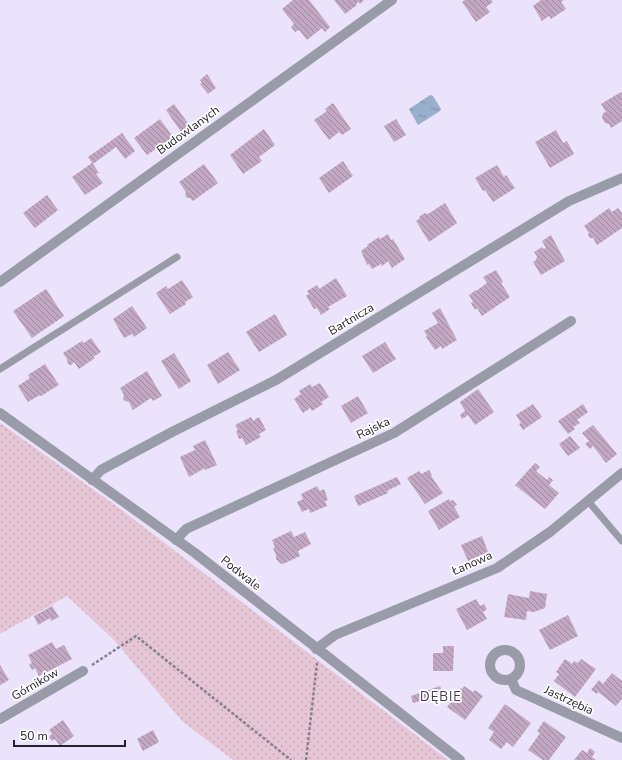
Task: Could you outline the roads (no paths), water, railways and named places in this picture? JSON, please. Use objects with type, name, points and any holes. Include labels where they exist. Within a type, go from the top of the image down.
[{"type":"street","name":"Budowlanych","points":[[0,282],[392,0]]},
{"type":"street","name":"Bartnicza","points":[[92,480],[101,470],[172,432],[276,380],[569,201],[622,178]]},
{"type":"street","name":"Rajska","points":[[176,540],[186,529],[394,433],[571,321]]},
{"type":"street","name":"Podwale","points":[[0,414],[176,540],[460,760]]},
{"type":"street","name":"Łanowa","points":[[316,649],[335,635],[496,568],[550,532],[622,473]]},
{"type":"street","name":"Górników","points":[[0,719],[83,671]]},
{"type":"street","name":"Jastrzębia","points":[[511,679],[516,690],[622,738]]},
{"type":"lane","points":[[0,369],[177,257]]},
{"type":"lane","points":[[588,501],[622,541]]},
{"type":"water","points":[[430,95],[433,96],[441,109],[418,125],[409,109]]},
{"type":"district","name":"DĘBIE","points":[[441,696]]}]
